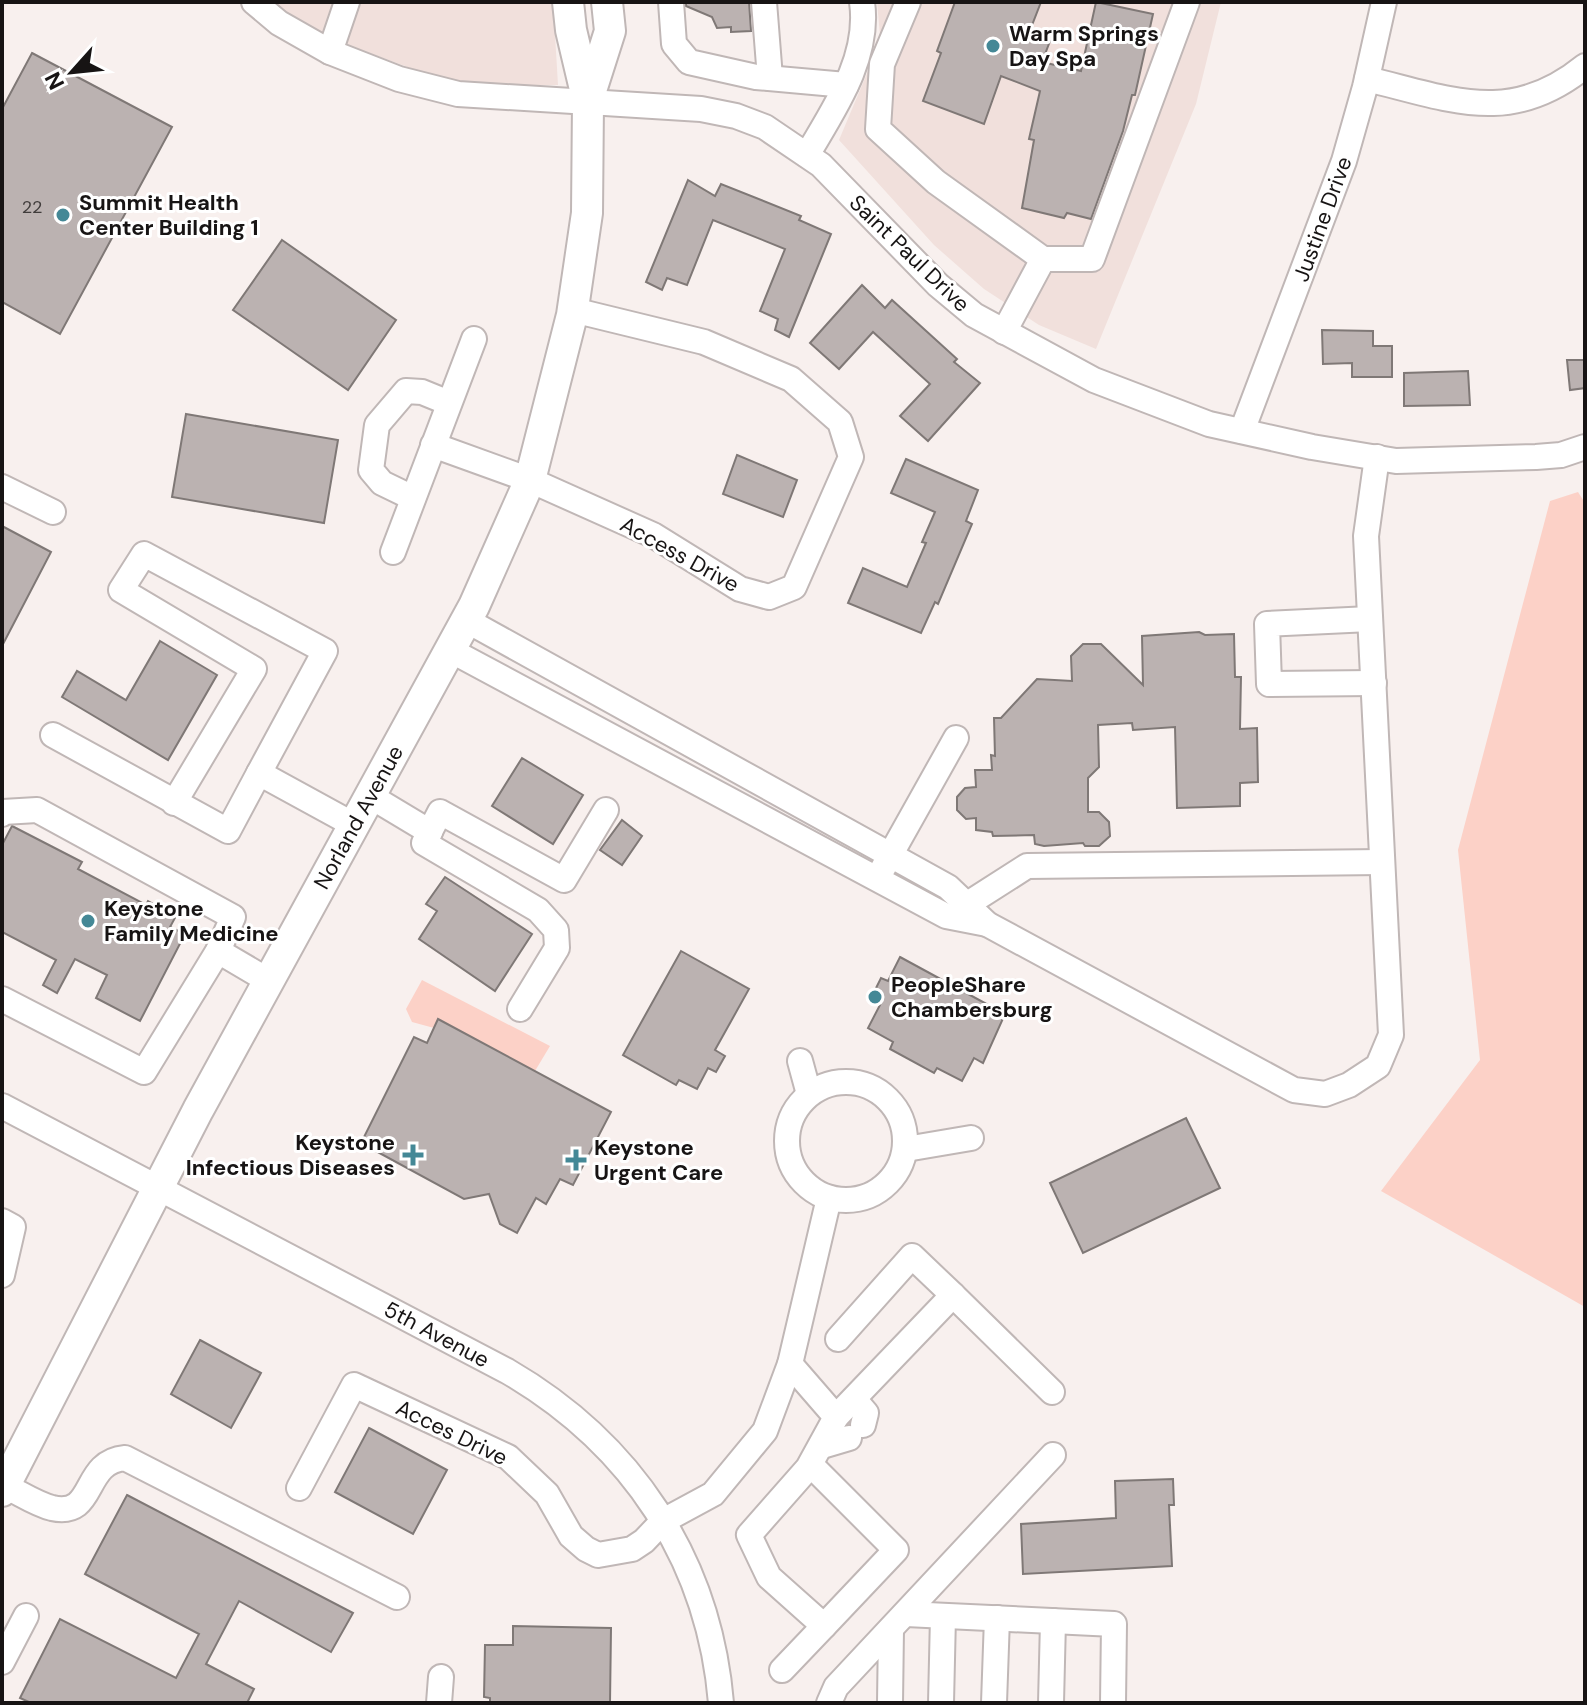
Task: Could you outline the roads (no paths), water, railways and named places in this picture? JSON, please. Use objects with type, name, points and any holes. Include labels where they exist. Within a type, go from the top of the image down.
[{"type":"main road","name":"Norland Avenue","points":[[5,1478],[198,1110],[466,620],[530,480],[573,310],[587,213],[588,102],[571,30],[568,2]]},
{"type":"main road","name":"Norland Avenue","points":[[588,102],[610,31],[607,2]]},
{"type":"street","name":"Saint Paul Drive","points":[[254,2],[279,23],[330,52],[399,79],[458,94],[701,109],[736,116],[765,127],[821,165],[938,285],[974,315],[1094,380],[1209,424],[1396,461],[1536,457],[1561,455],[1585,447]]},
{"type":"street","points":[[330,52],[347,2]]},
{"type":"street","points":[[671,2],[674,44],[689,62],[770,78],[846,85]]},
{"type":"street","points":[[764,2],[770,78]]},
{"type":"street","points":[[807,155],[846,85],[858,54],[862,2]]},
{"type":"street","points":[[908,2],[882,64],[878,129],[936,182],[1043,259],[1092,259],[1187,2]]},
{"type":"street","name":"Justine Drive","points":[[1242,431],[1344,161],[1384,2]]},
{"type":"street","points":[[1367,79],[1474,105],[1519,102],[1566,81],[1585,66]]},
{"type":"street","points":[[1004,332],[1043,259]]},
{"type":"street","name":"Access Drive","points":[[433,445],[530,480],[653,535],[740,589],[769,597],[794,587],[851,457],[840,422],[791,379],[704,342],[573,310]]},
{"type":"street","points":[[393,552],[474,339]]},
{"type":"street","points":[[413,498],[382,483],[371,470],[377,425],[406,391],[422,392],[449,403]]},
{"type":"street","points":[[466,620],[948,887],[987,924],[1294,1090],[1325,1094],[1349,1085],[1378,1066],[1391,1035],[1366,536],[1377,457]]},
{"type":"street","points":[[2,487],[53,512]]},
{"type":"street","points":[[53,735],[174,803],[228,831],[325,651],[144,554],[121,590],[254,669],[174,803]]},
{"type":"street","points":[[1370,619],[1267,624],[1269,684],[1374,683]]},
{"type":"street","points":[[450,650],[946,916],[987,924]]},
{"type":"street","points":[[877,879],[956,738]]},
{"type":"street","points":[[259,773],[354,825]]},
{"type":"street","points":[[370,796],[430,832]]},
{"type":"street","points":[[2,814],[37,810],[233,917],[218,951],[144,1072],[2,999]]},
{"type":"street","points":[[520,1009],[557,948],[556,930],[538,910],[424,843],[440,812],[564,880],[606,810]]},
{"type":"street","points":[[966,905],[1027,866],[1382,862]]},
{"type":"street","points":[[218,951],[269,981]]},
{"type":"street","points":[[800,1061],[809,1094]]},
{"type":"street","points":[[845,1081],[864,1084],[881,1093],[895,1106],[903,1123],[906,1149],[894,1177],[881,1190],[865,1198],[847,1201],[829,1198],[812,1190],[799,1177],[789,1152],[789,1125],[797,1108],[809,1094],[826,1085],[845,1081]]},
{"type":"street","name":"5th Avenue","points":[[2,1106],[507,1371],[578,1420],[617,1458],[663,1521],[692,1578],[704,1612],[721,1703]]},
{"type":"street","points":[[906,1149],[971,1138]]},
{"type":"street","points":[[663,1521],[713,1494],[765,1431],[790,1364],[829,1198]]},
{"type":"street","points":[[2,1221],[13,1227],[2,1275]]},
{"type":"street","points":[[838,1339],[912,1256],[1052,1392]]},
{"type":"street","points":[[824,1626],[769,1577],[749,1535],[816,1456],[849,1427],[854,1399],[953,1295]]},
{"type":"street","points":[[790,1364],[849,1427]]},
{"type":"street","name":"Acces Drive","points":[[299,1488],[354,1385],[508,1457],[547,1494],[571,1536],[591,1552],[598,1555],[632,1549],[663,1521]]},
{"type":"street","points":[[829,1703],[836,1687],[1053,1455]]},
{"type":"street","points":[[782,1670],[896,1550],[816,1456]]},
{"type":"street","points":[[5,1478],[50,1507],[71,1507],[83,1501],[98,1470],[112,1461],[125,1458],[397,1597]]},
{"type":"street","points":[[2,1662],[26,1616]]},
{"type":"street","points":[[899,1621],[943,1616],[1114,1624],[1113,1703]]},
{"type":"street","points":[[941,1703],[943,1616]]},
{"type":"street","points":[[994,1703],[997,1618]]},
{"type":"street","points":[[890,1703],[899,1621]]},
{"type":"street","points":[[1051,1703],[1053,1621]]},
{"type":"street","points":[[439,1703],[441,1677]]},
{"type":"place","name":"Warm Springs Day Spa","points":[[993,46]]},
{"type":"place","name":"Summit Health Center Building 1","points":[[63,215]]},
{"type":"place","name":"Keystone Family Medicine","points":[[88,921]]},
{"type":"place","name":"PeopleShare Chambersburg","points":[[875,997]]},
{"type":"place","name":"Keystone Infectious Diseases","points":[[413,1155]]},
{"type":"place","name":"Keystone Urgent Care","points":[[576,1160]]}]
